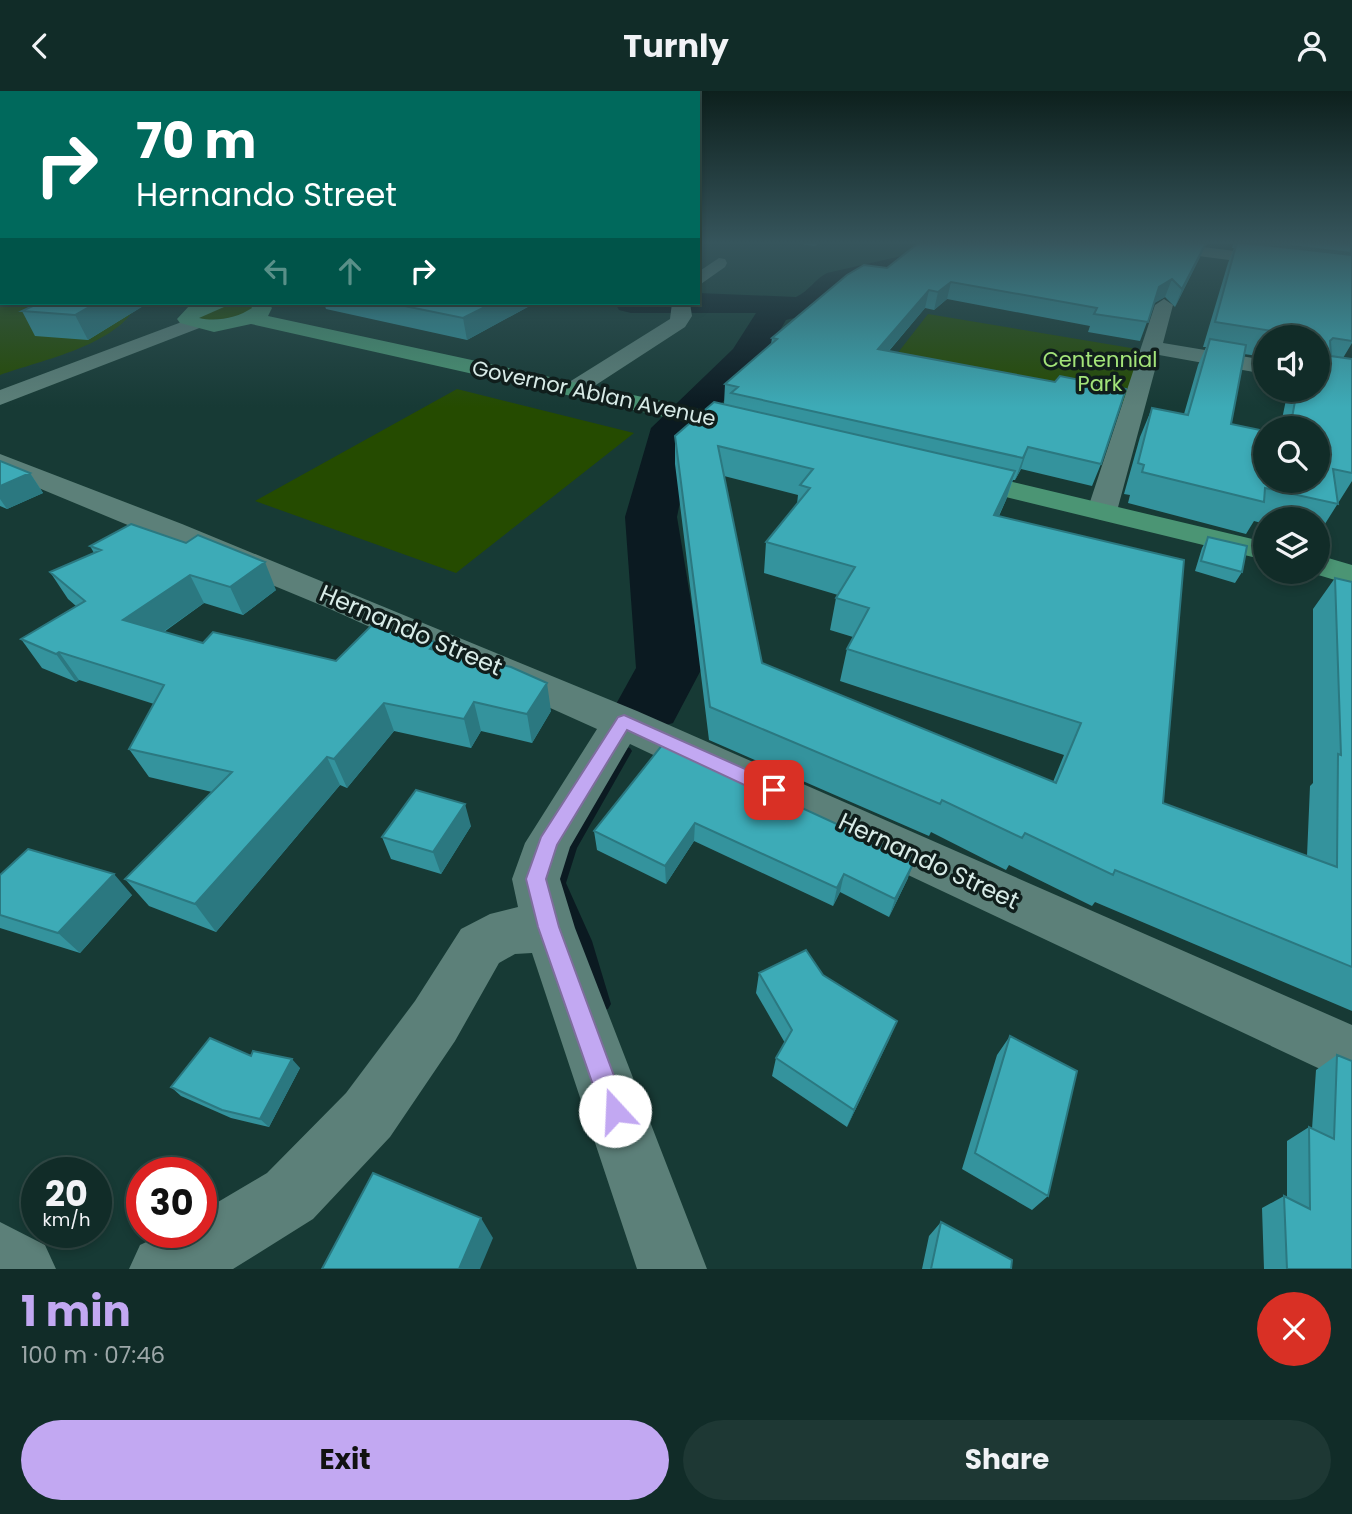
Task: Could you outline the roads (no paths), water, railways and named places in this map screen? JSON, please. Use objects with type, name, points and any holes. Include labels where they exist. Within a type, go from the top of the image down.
[{"type":"main road","points":[[193,312],[212,305]]},
{"type":"main road","points":[[193,312],[228,323],[259,307]]},
{"type":"main road","name":"Governor Ablan Avenue","points":[[259,307],[574,389],[768,432]]},
{"type":"main road","points":[[929,470],[1253,548]]},
{"type":"main road","points":[[1330,569],[1352,575]]},
{"type":"street","points":[[1102,511],[1164,305]]},
{"type":"street","points":[[574,389],[678,323],[681,307]]},
{"type":"street","points":[[0,398],[193,312]]},
{"type":"street","points":[[1151,347],[1253,365]]},
{"type":"street","name":"Hernando Street","points":[[0,462],[200,540],[624,721],[1352,1055]]},
{"type":"street","points":[[624,721],[548,843],[536,879],[549,927],[672,1269]]},
{"type":"street","points":[[164,1269],[173,1267],[290,1196],[368,1115],[435,1021],[481,946],[508,931],[549,927]]},
{"type":"street","points":[[0,1256],[21,1269]]},
{"type":"waterway","points":[[649,706],[669,668],[651,517],[673,428],[747,356],[773,313],[806,305],[821,297]]},
{"type":"waterway","points":[[700,303],[792,306]]},
{"type":"waterway","points":[[603,1004],[585,941],[559,883],[571,847],[626,751]]},
{"type":"park label","name":"Centennial Park","points":[[1100,371]]}]
